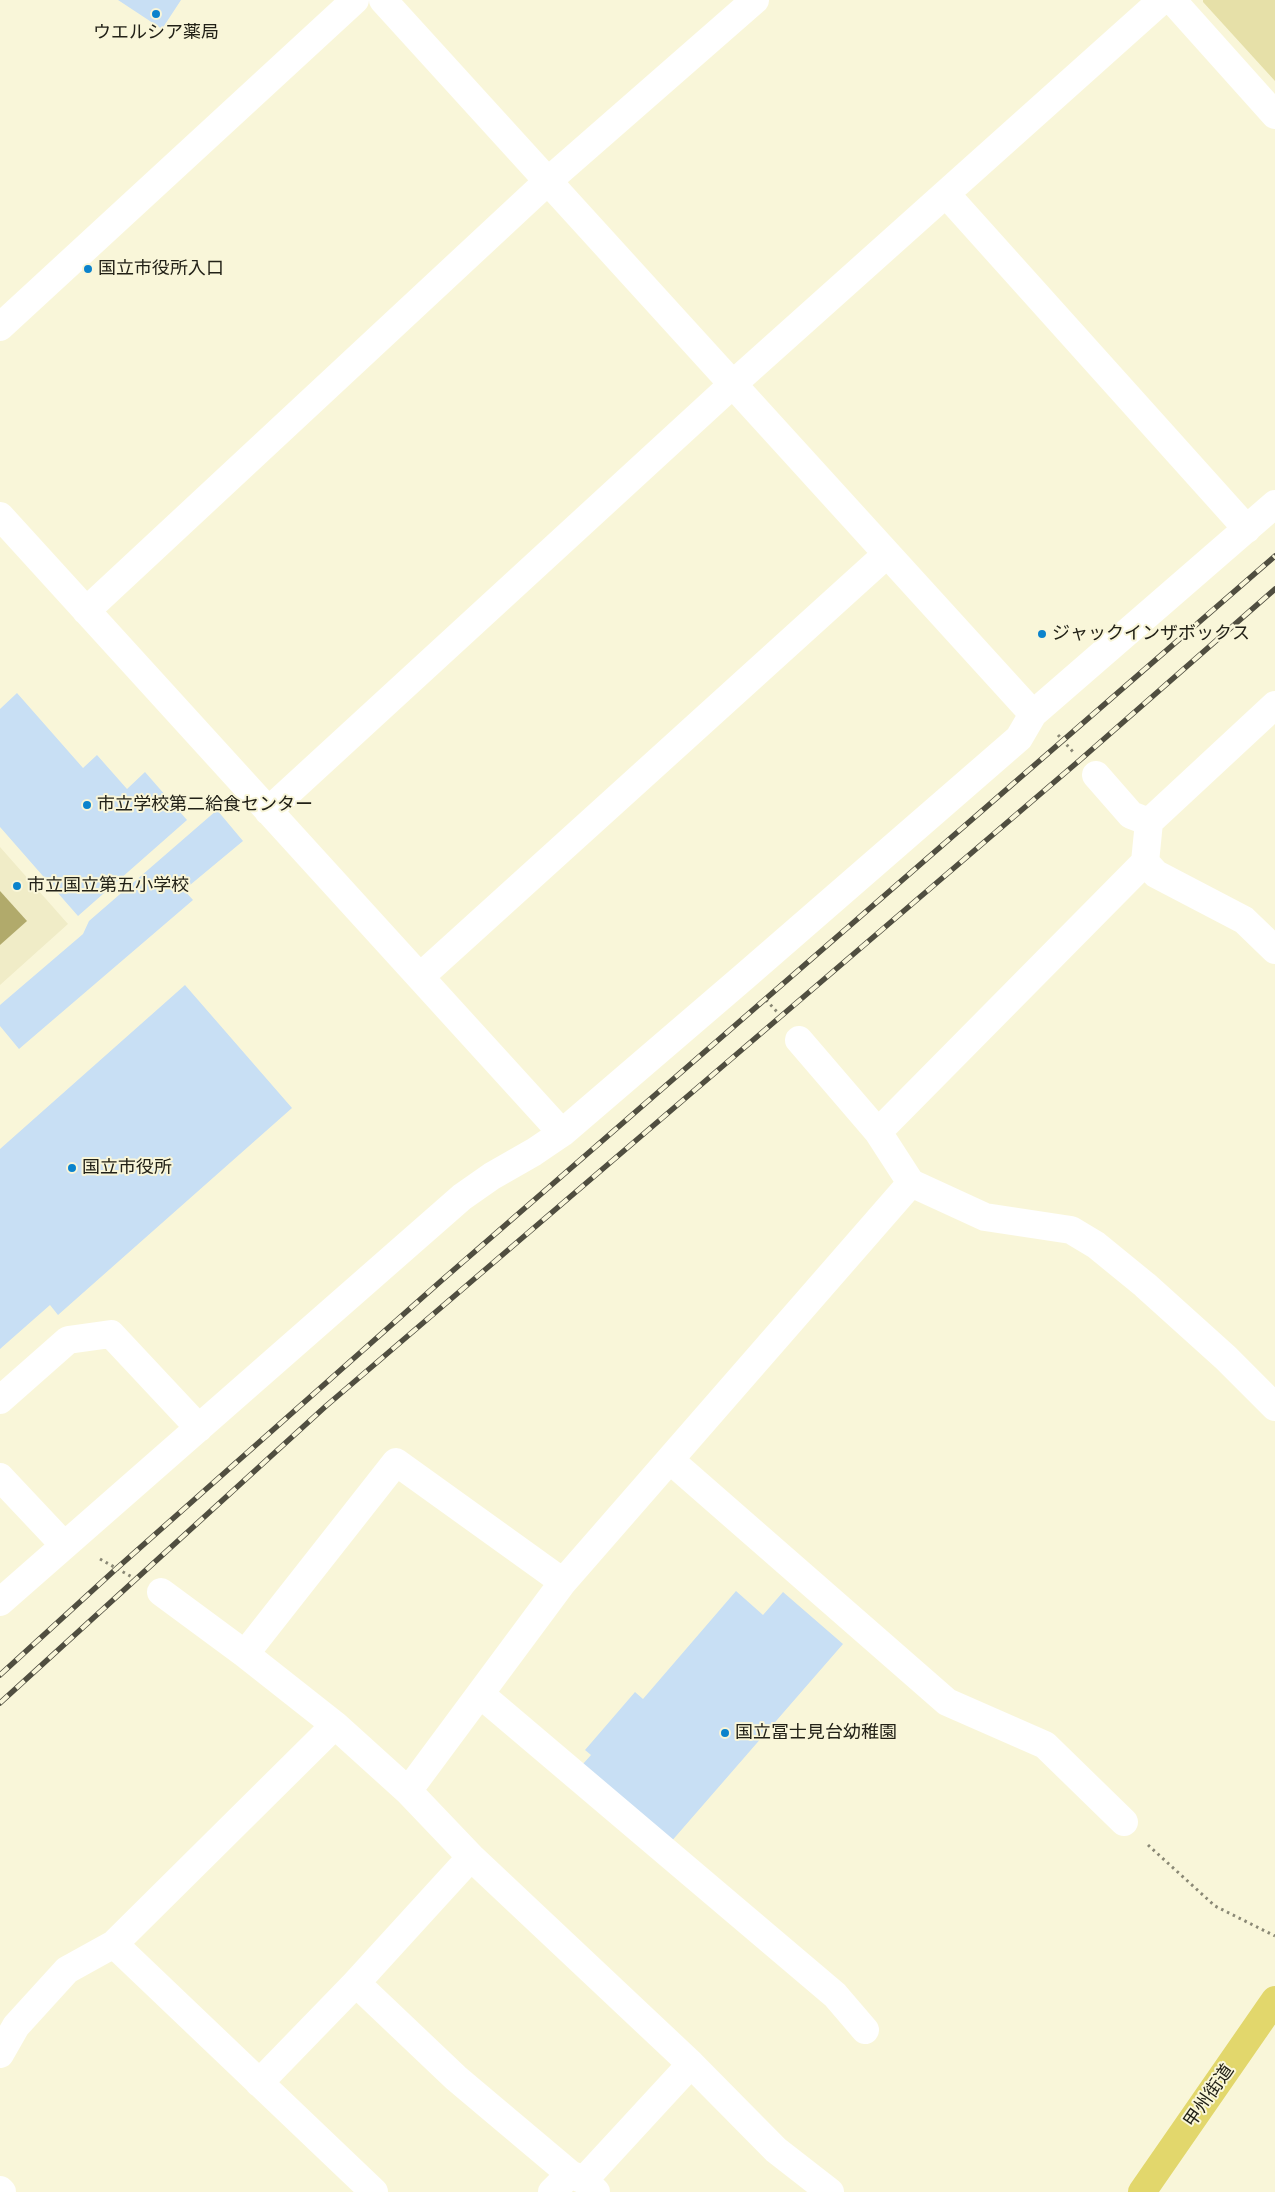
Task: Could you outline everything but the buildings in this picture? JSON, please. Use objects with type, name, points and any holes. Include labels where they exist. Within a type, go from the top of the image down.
[{"type":"main road","name":"甲州街道","points":[[1142,2192],[1275,2000]]},
{"type":"street","points":[[0,327],[355,0]]},
{"type":"street","points":[[382,0],[1033,714]]},
{"type":"street","points":[[86,611],[548,181],[755,0]]},
{"type":"street","points":[[268,810],[733,384],[1162,0]]},
{"type":"street","points":[[1172,0],[1275,115]]},
{"type":"street","points":[[946,194],[1247,529]]},
{"type":"street","points":[[0,1602],[462,1197],[492,1176],[534,1152],[562,1133],[745,976],[1018,738],[1033,714],[1275,504]]},
{"type":"street","points":[[0,516],[562,1133]]},
{"type":"street","points":[[420,978],[887,554]]},
{"type":"street","points":[[878,1132],[1145,862],[1149,822],[1275,705]]},
{"type":"street","points":[[1096,775],[1131,815],[1149,822]]},
{"type":"street","points":[[1145,862],[1156,874],[1244,920],[1275,950]]},
{"type":"street","points":[[799,1040],[878,1132],[911,1184],[985,1217],[1071,1230],[1096,1245],[1145,1285],[1226,1358],[1275,1407]]},
{"type":"street","points":[[408,1791],[563,1582],[911,1184]]},
{"type":"street","points":[[0,1400],[68,1340],[111,1334],[199,1428]]},
{"type":"street","points":[[670,1460],[947,1702],[1044,1745],[1124,1822]]},
{"type":"street","points":[[245,1654],[396,1462],[563,1582]]},
{"type":"street","points":[[0,1477],[66,1543]]},
{"type":"street","points":[[161,1592],[245,1654],[335,1725],[408,1791],[471,1857],[691,2064],[776,2150],[830,2192]]},
{"type":"street","points":[[480,1694],[835,1995],[865,2030]]},
{"type":"street","points":[[0,2054],[16,2026],[67,1970],[114,1944],[335,1725]]},
{"type":"street","points":[[259,2083],[356,1983],[471,1857]]},
{"type":"street","points":[[114,1944],[374,2192]]},
{"type":"street","points":[[356,1983],[456,2078],[576,2185],[691,2064]]},
{"type":"path","points":[[1033,714],[1048,724],[1096,775]]},
{"type":"path","points":[[745,976],[799,1040]]},
{"type":"path","points":[[66,1543],[161,1592]]},
{"type":"path","points":[[1124,1822],[1215,1906],[1275,1936]]},
{"type":"shaded area","points":[[1203,0],[1275,0],[1275,81],[1203,2]]},
{"type":"shaded area","name":"市立国立第五小学校","points":[[0,847],[68,924],[0,985]]},
{"type":"shaded area","points":[[0,891],[27,921],[0,945]]},
{"type":"railway","points":[[0,1675],[116,1569],[441,1281],[1275,556]]},
{"type":"railway","points":[[0,1703],[326,1406],[1080,760],[1275,589]]},
{"type":"place","name":"ウエルシア薬局","points":[[156,14]]},
{"type":"place","name":"国立市役所入口","points":[[88,269]]},
{"type":"place","name":"ジャックインザボックス","points":[[1042,634]]},
{"type":"place","name":"市立学校第二給食センター","points":[[87,805]]},
{"type":"place","name":"市立国立第五小学校","points":[[17,886]]},
{"type":"place","name":"国立市役所","points":[[72,1168]]},
{"type":"place","name":"国立冨士見台幼稚園","points":[[725,1733]]}]
